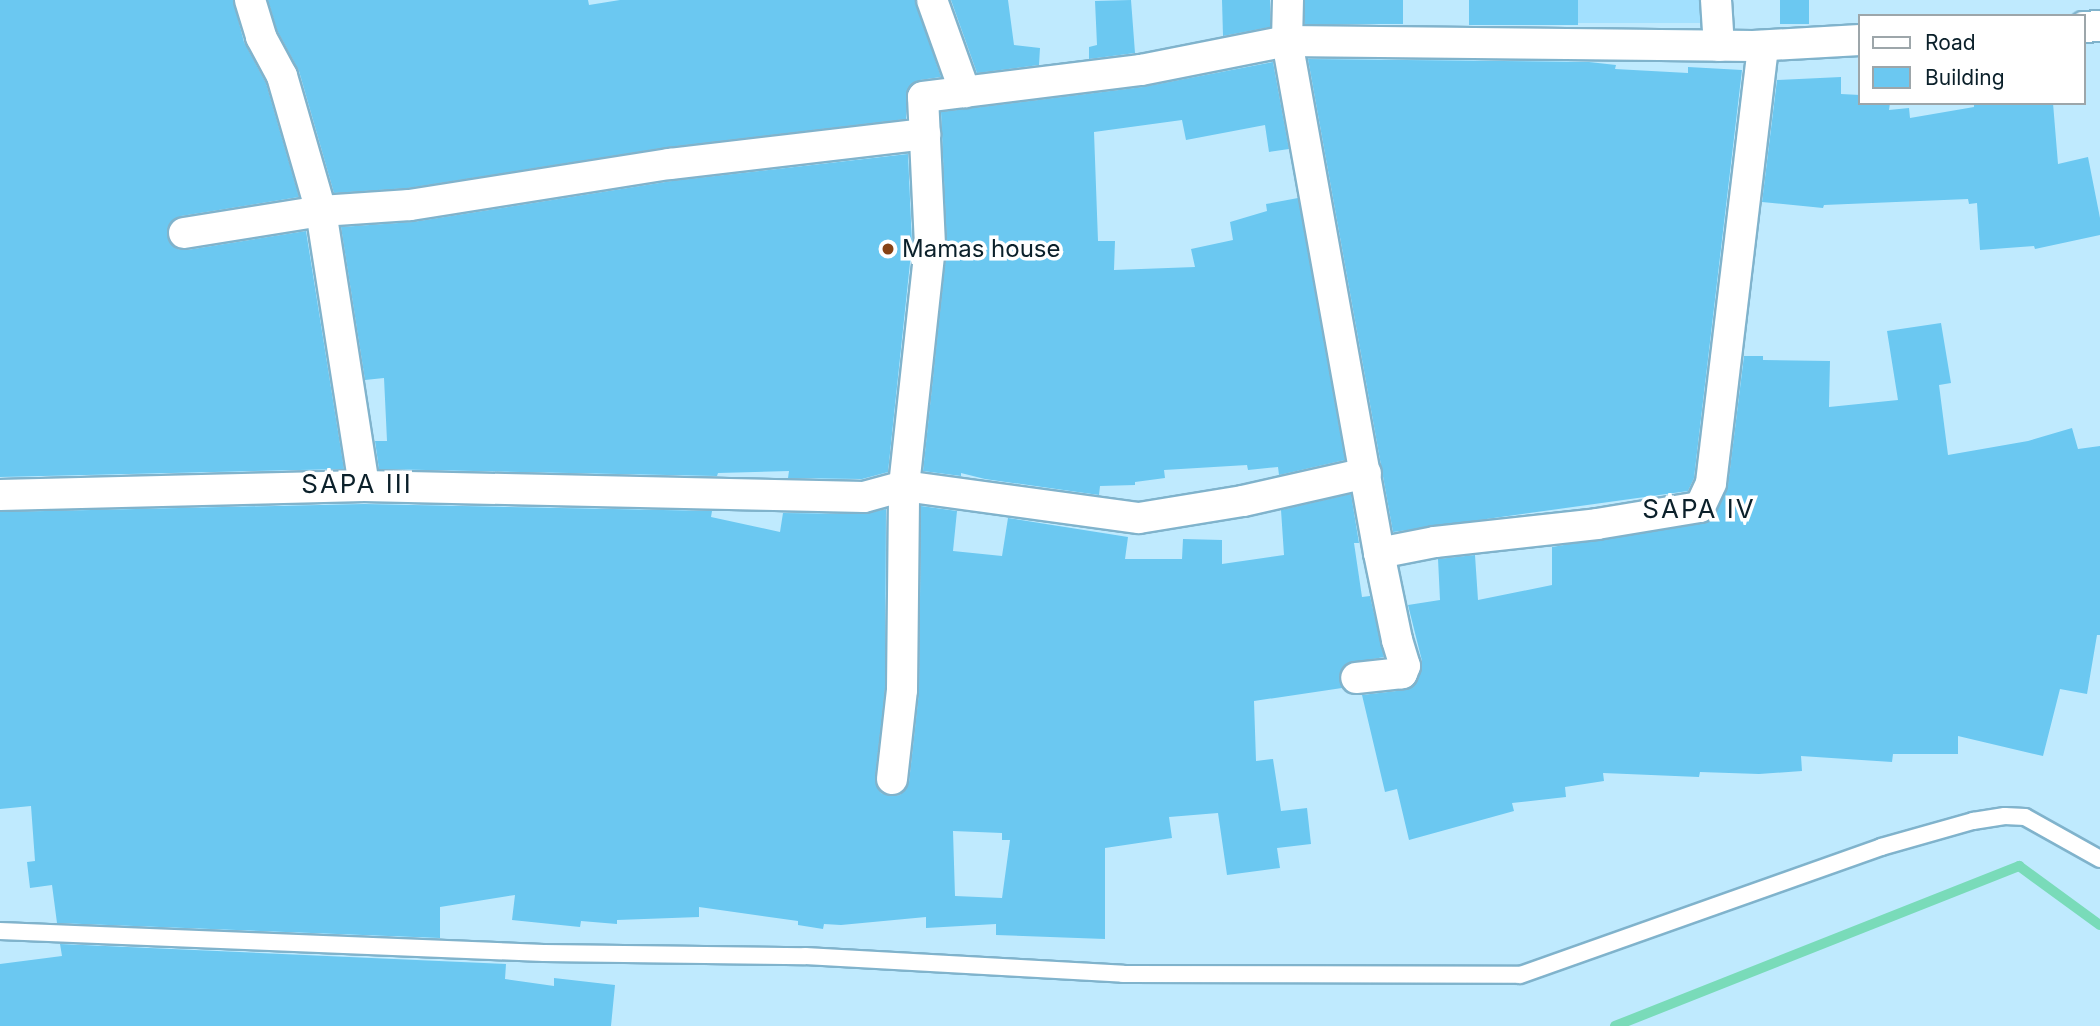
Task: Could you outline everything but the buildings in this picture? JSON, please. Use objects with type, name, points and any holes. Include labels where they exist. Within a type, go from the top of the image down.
[{"type":"street","points":[[250,0],[261,37],[282,76],[321,211],[364,486]]},
{"type":"street","points":[[932,0],[965,92]]},
{"type":"street","points":[[1288,0],[1287,41],[1379,553],[1405,670],[1394,675],[1356,678]]},
{"type":"street","points":[[1716,0],[1719,46]]},
{"type":"street","points":[[892,779],[902,690],[904,486],[930,245],[923,97],[1140,70],[1287,41],[1763,46],[1858,40]]},
{"type":"street","points":[[1379,553],[1448,540],[1620,521],[1700,507],[1711,483],[1763,46]]},
{"type":"street","points":[[184,233],[321,211],[410,205],[670,164],[925,135]]},
{"type":"street","points":[[0,495],[364,486],[864,498],[904,486],[1139,517],[1243,501],[1366,473]]},
{"type":"lane","points":[[0,931],[544,953],[805,956],[1123,974],[1520,975],[1881,847],[1973,821],[2005,816],[2025,817],[2100,859]]},
{"type":"shaded area","points":[[1528,0],[1710,0],[1710,23],[1528,23]]},
{"type":"waterway","points":[[1615,1026],[2019,866],[2100,925]]},
{"type":"place","name":"Mamas house","points":[[888,249]]},
{"type":"district","name":"SAPA III","points":[[357,484]]},
{"type":"district","name":"SAPA IV","points":[[1699,509]]}]
